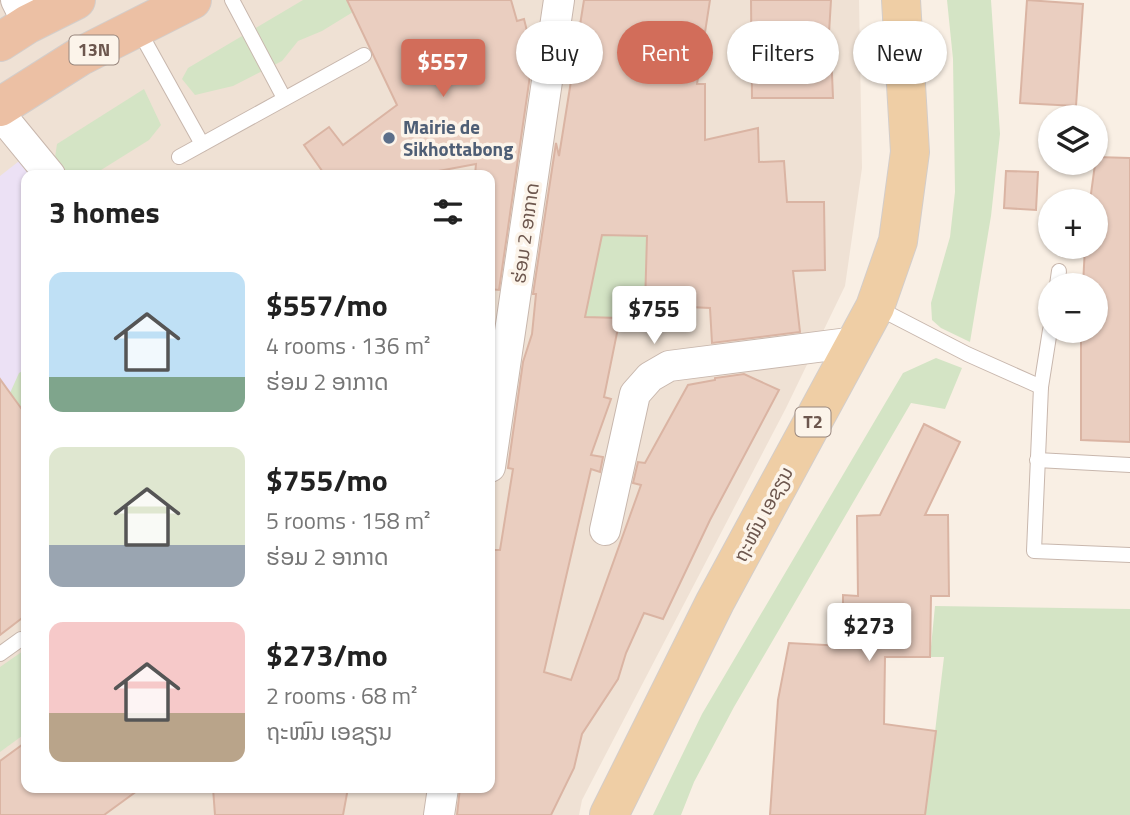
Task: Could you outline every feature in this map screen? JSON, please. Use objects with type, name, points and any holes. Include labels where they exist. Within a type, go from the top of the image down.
[{"type":"highway","points":[[15,22],[76,0]]},
{"type":"highway","name":"13N","points":[[0,107],[79,57],[192,0]]},
{"type":"main road","name":"ຖະໜົນ ເອຊຽນ","points":[[609,815],[715,602],[876,307],[898,241],[910,152],[901,0]]},
{"type":"street","name":"ຮ່ອມ 2 ອາກາດ","points":[[495,433],[559,0]]},
{"type":"street","points":[[0,114],[46,170]]},
{"type":"street","points":[[605,530],[635,394],[650,377],[669,366],[856,342]]},
{"type":"street","points":[[439,815],[442,793]]},
{"type":"lane","points":[[232,0],[284,98]]},
{"type":"lane","points":[[137,28],[202,144]]},
{"type":"lane","points":[[179,157],[364,55]]},
{"type":"lane","points":[[876,307],[967,354],[1041,387]]},
{"type":"lane","points":[[1048,343],[1041,387],[1034,551],[1130,555]]},
{"type":"lane","points":[[1037,460],[1130,466]]},
{"type":"lane","points":[[0,654],[20,639]]},
{"type":"shaded area","points":[[0,0],[859,0],[859,21],[853,21],[853,84],[860,84],[862,168],[845,286],[786,408],[582,800],[579,815],[0,815]]},
{"type":"shaded area","points":[[23,158],[33,170],[21,170],[21,409],[0,380],[0,176]]},
{"type":"green space","points":[[303,0],[347,0],[353,12],[322,31],[298,41],[282,61],[233,86],[195,95],[182,79],[188,68]]},
{"type":"green space","points":[[947,0],[991,0],[1000,134],[991,216],[970,342],[941,328],[932,320],[931,303],[950,237],[955,192],[953,59]]},
{"type":"green space","points":[[144,89],[161,125],[149,140],[101,170],[53,170],[57,144]]},
{"type":"green space","points":[[602,235],[647,236],[644,319],[585,317]]},
{"type":"green space","points":[[936,358],[962,368],[945,409],[911,403],[734,707],[694,782],[681,815],[653,815],[702,714],[903,373]]},
{"type":"green space","points":[[21,372],[21,408],[10,393]]},
{"type":"green space","points":[[935,606],[1130,609],[1130,815],[925,815],[944,657],[930,657]]},
{"type":"green space","points":[[21,652],[21,737],[0,752],[0,667]]},
{"type":"building","points":[[347,0],[511,0],[517,21],[516,84],[529,84],[499,290],[495,290],[495,170],[475,170],[476,164],[444,170],[322,170],[304,145],[329,127],[343,145],[397,105]]},
{"type":"building","points":[[584,0],[710,0],[707,21],[617,21],[617,84],[705,84],[705,140],[758,128],[759,162],[784,161],[787,202],[824,202],[825,270],[793,271],[800,332],[712,343],[710,308],[645,305],[647,236],[602,235],[585,317],[620,318],[604,397],[611,399],[591,455],[603,457],[600,472],[591,469],[544,672],[571,680],[641,485],[633,483],[638,462],[645,463],[688,385],[744,374],[779,390],[710,520],[663,619],[644,613],[618,679],[582,734],[574,768],[551,815],[457,815],[459,793],[495,793],[495,550],[500,550],[513,469],[508,468],[523,362],[532,334],[536,294],[533,294],[556,143],[559,156],[571,84],[603,84],[603,21],[581,21]]},
{"type":"building","points":[[751,0],[831,0],[830,21],[751,21]]},
{"type":"building","points":[[1027,0],[1083,4],[1076,105],[1020,103]]},
{"type":"building","points":[[752,84],[832,84],[833,98],[752,98]]},
{"type":"building","points":[[1108,157],[1130,158],[1130,442],[1081,440],[1081,343],[1108,343],[1108,273],[1084,273],[1084,259],[1108,259],[1108,189],[1092,189],[1094,175],[1108,175]]},
{"type":"building","points":[[1006,171],[1038,172],[1036,210],[1004,208]]},
{"type":"building","points":[[0,379],[21,408],[21,619],[0,635]]},
{"type":"building","points":[[924,424],[960,442],[925,515],[948,515],[949,596],[931,596],[930,657],[885,657],[884,724],[936,731],[925,815],[770,815],[778,700],[789,643],[843,646],[843,595],[858,596],[857,516],[880,515]]},
{"type":"building","points":[[21,746],[21,793],[134,793],[104,815],[0,815],[0,761]]},
{"type":"building","points":[[213,793],[347,793],[343,815],[215,815]]},
{"type":"place","name":"Mairie de Sikhottabong","points":[[389,138]]}]
